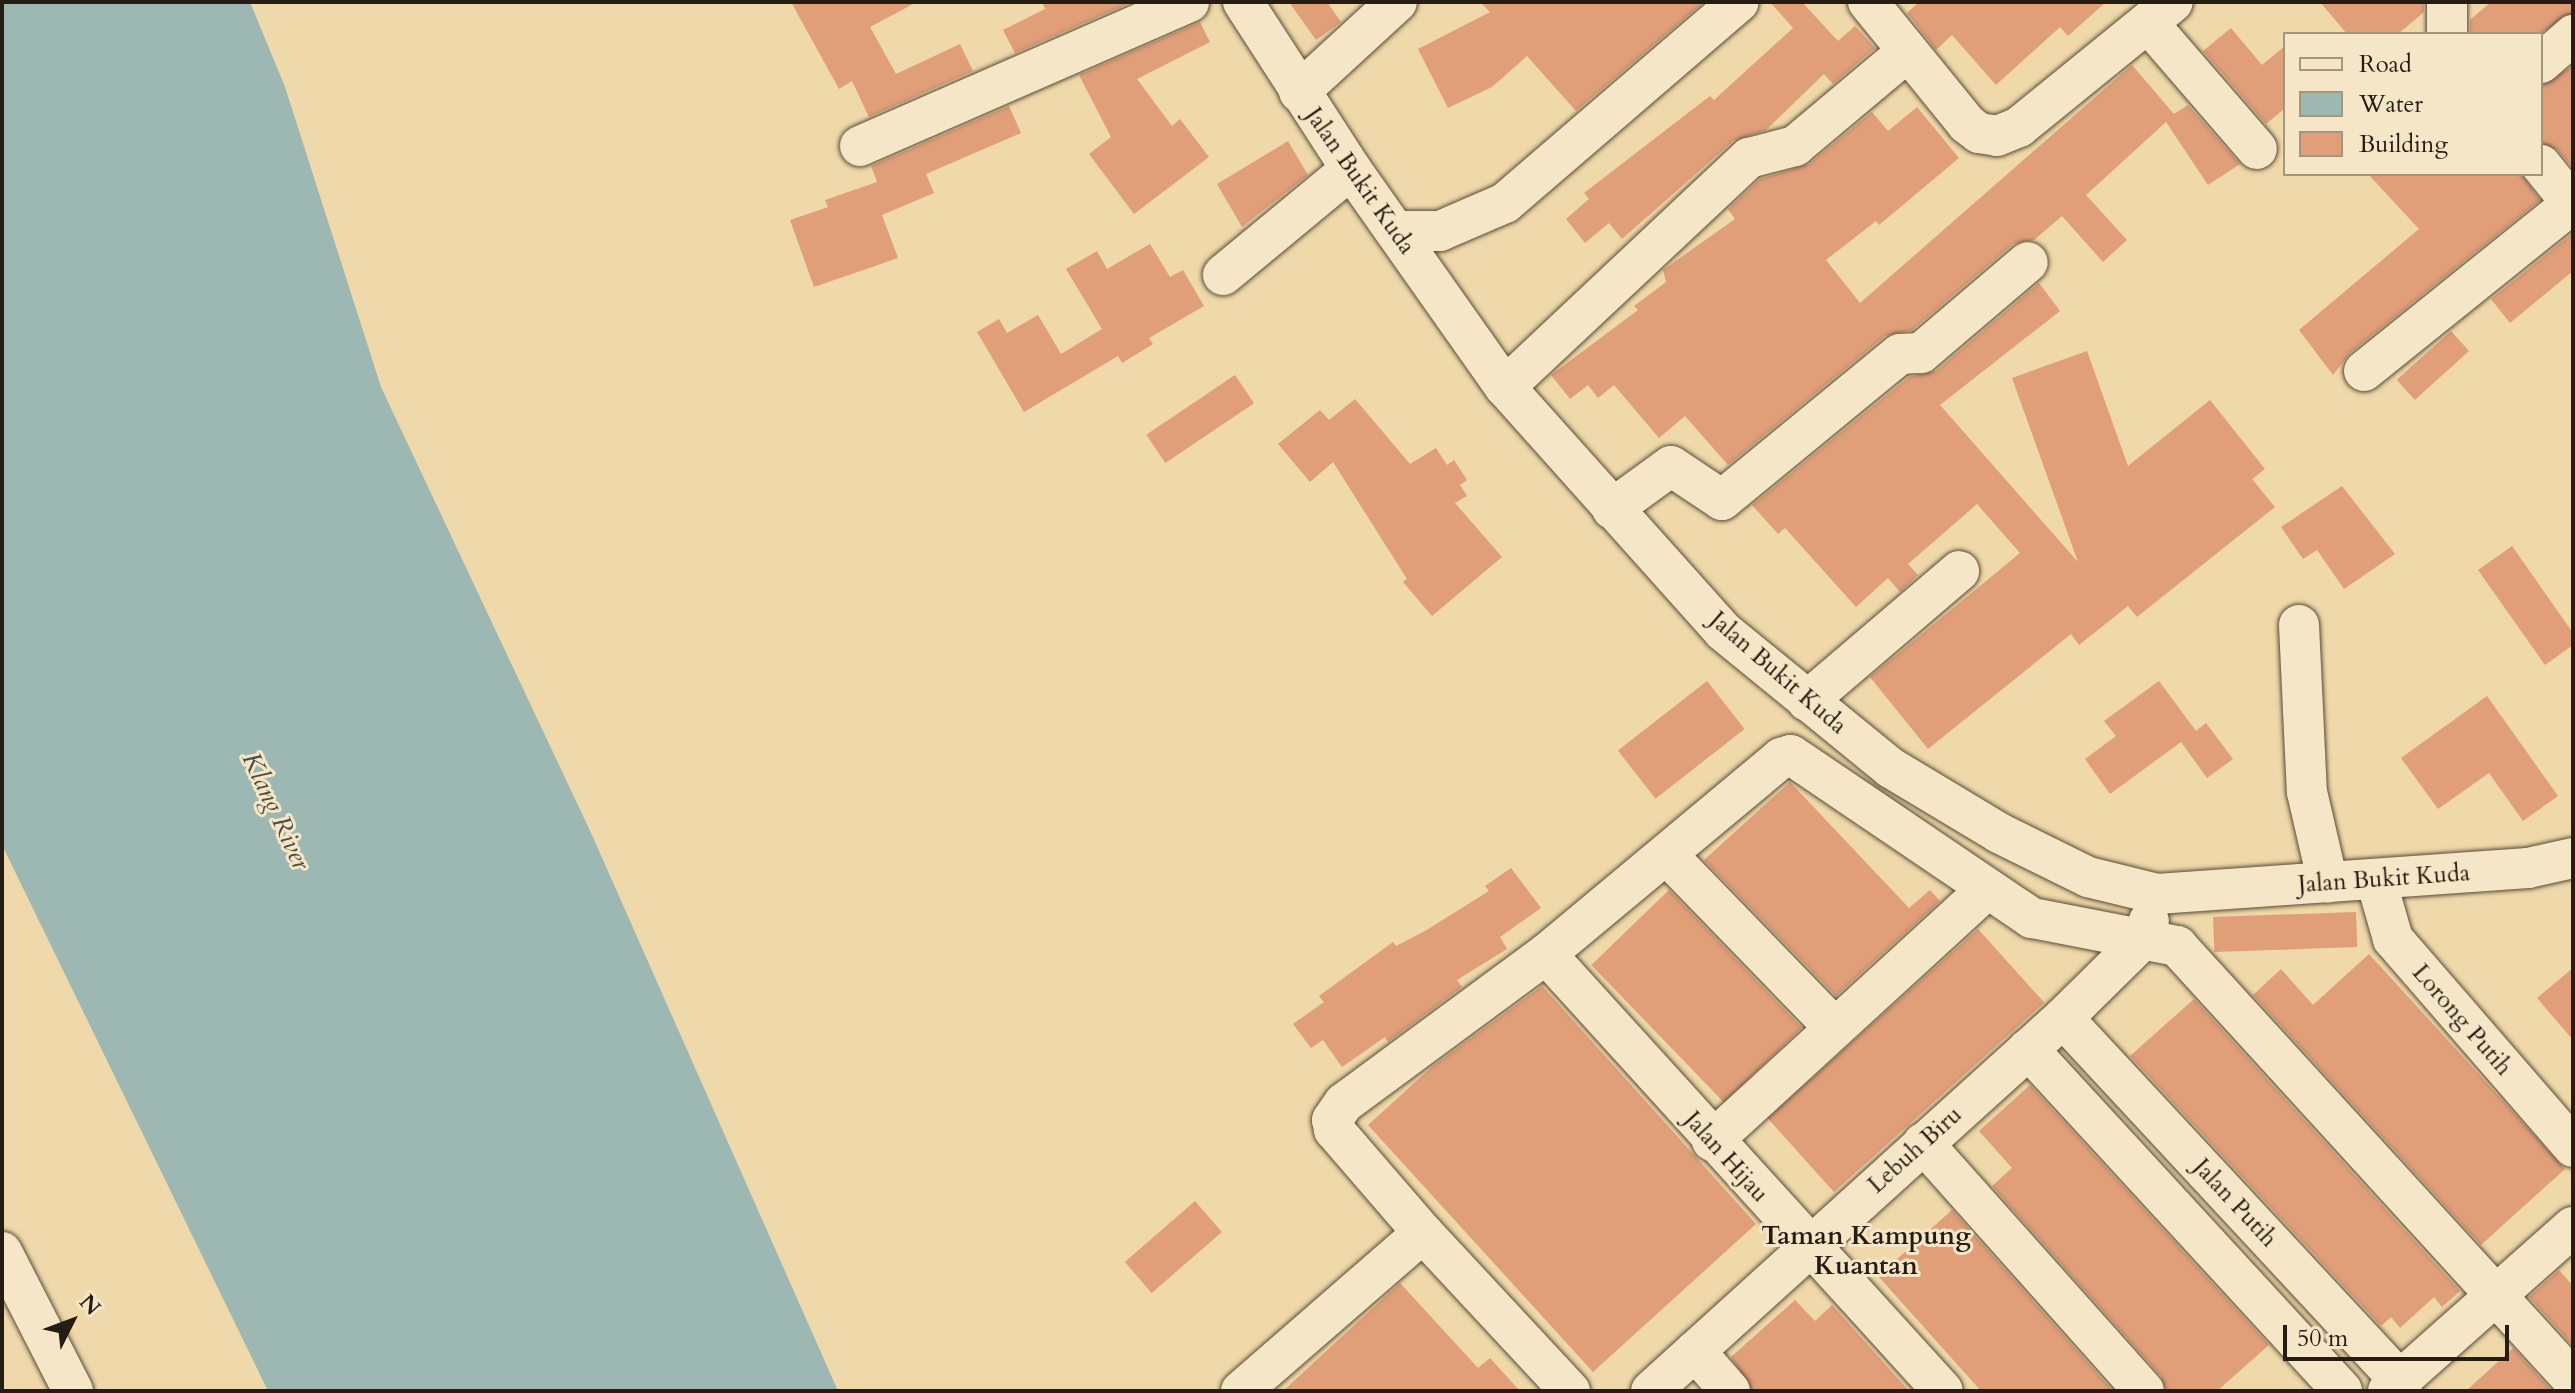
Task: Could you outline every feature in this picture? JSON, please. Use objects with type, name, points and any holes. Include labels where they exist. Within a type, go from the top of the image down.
[{"type":"street","points":[[860,146],[1189,2]]},
{"type":"street","name":"Jalan Bukit Kuda","points":[[1243,2],[1351,169],[1505,387],[1723,631],[1891,768],[1999,833],[2088,877],[2157,894],[2528,868],[2573,858]]},
{"type":"street","points":[[1299,92],[1397,2]]},
{"type":"street","points":[[1395,231],[1440,231],[1505,203],[1739,2]]},
{"type":"street","points":[[1868,2],[1967,124],[1979,133],[1997,136],[2019,127],[2161,13],[2257,149]]},
{"type":"street","points":[[2447,2],[2447,32]]},
{"type":"street","points":[[2543,61],[2573,35]]},
{"type":"street","points":[[1505,387],[1749,158],[1795,146],[1907,52]]},
{"type":"street","points":[[1223,275],[1351,169]]},
{"type":"street","points":[[2364,371],[2565,191]]},
{"type":"street","points":[[1612,509],[1671,466],[1722,500],[1900,354],[1921,353],[2028,262]]},
{"type":"street","points":[[1807,701],[1959,571]]},
{"type":"street","points":[[2299,625],[2307,792],[2328,883]]},
{"type":"street","points":[[1570,1391],[1423,1233],[1334,1130],[1336,1110],[1546,954],[1669,857],[1781,758],[1791,755],[1986,890],[2032,918],[2177,946],[2198,962],[2496,1298],[2573,1380]]},
{"type":"street","points":[[1669,857],[1835,1028]]},
{"type":"street","name":"Lorong Putih","points":[[2376,880],[2393,939],[2573,1147]]},
{"type":"street","points":[[1712,1141],[1986,890]]},
{"type":"street","name":"Lebuh Biru","points":[[1651,1391],[2063,1018],[2143,939],[2157,894]]},
{"type":"street","name":"Jalan Hijau","points":[[1546,954],[1808,1247],[1943,1391]]},
{"type":"street","name":"Jalan Putih","points":[[2063,1018],[2397,1388]]},
{"type":"street","name":"Jalan Putih","points":[[2028,1049],[2342,1391]]},
{"type":"street","points":[[1923,1143],[2144,1391]]},
{"type":"street","points":[[2397,1388],[2573,1227]]},
{"type":"street","points":[[1241,1391],[1423,1233]]},
{"type":"street","points":[[2,1252],[73,1391]]},
{"type":"street","points":[[1695,1351],[1730,1391]]},
{"type":"water","name":"Klang River","points":[[2,2],[250,2],[285,87],[381,387],[592,835],[838,1391],[268,1391],[2,845]]},
{"type":"building","points":[[791,2],[917,2],[870,27],[896,74],[960,44],[973,71],[869,117],[852,81],[839,89]]},
{"type":"building","points":[[1042,2],[1132,2],[1015,53],[1003,30],[1045,9]]},
{"type":"building","points":[[1289,2],[1327,2],[1341,22],[1316,40]]},
{"type":"building","points":[[1480,2],[1704,2],[1576,111],[1527,56],[1492,87],[1448,108],[1418,49],[1490,12]]},
{"type":"building","points":[[1770,2],[1802,2],[1838,41],[1855,26],[1875,48],[1833,84],[1824,74],[1766,130],[1733,141],[1622,239],[1609,223],[1585,243],[1566,219],[1589,199],[1584,193],[1710,96],[1714,100],[1793,28]]},
{"type":"building","points":[[1919,2],[2106,2],[2068,36],[2060,27],[1996,85],[1952,35],[1936,50],[1907,13]]},
{"type":"building","points":[[2320,2],[2424,2],[2424,12],[2400,32],[2345,32]]},
{"type":"building","points":[[2491,2],[2573,2],[2573,13],[2542,32],[2470,32],[2470,20]]},
{"type":"building","points":[[1200,22],[1210,42],[1137,79],[1172,126],[1180,119],[1209,157],[1134,214],[1089,154],[1111,137],[1079,75]]},
{"type":"building","points":[[2231,28],[2262,65],[2283,48],[2283,110],[2266,124],[2203,51]]},
{"type":"building","points":[[2132,65],[2174,114],[2188,105],[2240,164],[2208,185],[2166,122],[2086,195],[2127,240],[2103,262],[2062,216],[2034,240],[2013,244],[1912,330],[1885,336],[1728,465],[1685,416],[1659,438],[1614,385],[1598,398],[1588,385],[1570,399],[1551,375],[1638,310],[1634,306],[1666,282],[1663,270],[1735,219],[1728,209],[1760,179],[1809,164],[1872,112],[1888,131],[1917,107],[1959,158],[1879,225],[1876,221],[1826,260],[1860,303]]},
{"type":"building","points":[[2573,66],[2573,168],[2558,150],[2543,144],[2543,84]]},
{"type":"building","points":[[1009,106],[1021,133],[926,174],[934,193],[882,215],[898,258],[814,287],[790,220],[828,207],[825,200],[877,182],[871,166]]},
{"type":"building","points":[[1288,141],[1308,175],[1242,227],[1217,184]]},
{"type":"building","points":[[2370,176],[2522,176],[2540,200],[2350,353],[2333,375],[2299,330],[2419,229]]},
{"type":"building","points":[[2573,233],[2573,271],[2510,323],[2491,299]]},
{"type":"building","points":[[1150,244],[1170,277],[1183,270],[1204,306],[1149,338],[1153,344],[1122,363],[1118,356],[1024,412],[977,332],[999,319],[1007,333],[1038,315],[1061,354],[1102,329],[1066,269],[1097,251],[1107,269]]},
{"type":"building","points":[[2039,283],[2060,311],[1940,405],[2078,562],[2012,378],[2087,351],[2128,466],[2210,400],[2265,469],[2252,479],[2275,507],[2137,617],[2128,606],[2079,645],[2071,634],[1928,749],[1870,677],[2020,553],[1977,504],[1908,564],[1918,575],[1900,592],[1888,578],[1856,607],[1785,528],[1778,534],[1752,505],[1909,377],[1936,371]]},
{"type":"building","points":[[2451,331],[2469,351],[2415,400],[2397,380]]},
{"type":"building","points":[[1235,375],[1254,403],[1165,463],[1146,435]]},
{"type":"building","points":[[1355,399],[1410,464],[1436,448],[1447,465],[1454,460],[1467,480],[1460,485],[1467,496],[1455,503],[1502,557],[1432,616],[1403,582],[1407,579],[1333,462],[1310,482],[1278,444],[1320,410],[1329,420]]},
{"type":"building","points":[[2342,486],[2395,554],[2344,589],[2317,550],[2303,559],[2281,527]]},
{"type":"building","points":[[2512,546],[2573,633],[2573,645],[2545,665],[2478,570]]},
{"type":"building","points":[[1707,681],[1745,729],[1656,799],[1618,751]]},
{"type":"building","points":[[2159,681],[2196,731],[2206,723],[2233,759],[2207,778],[2181,742],[2110,794],[2085,759],[2116,736],[2104,721]]},
{"type":"building","points":[[2487,696],[2558,796],[2523,821],[2489,773],[2438,809],[2401,758]]},
{"type":"building","points":[[1790,782],[1909,908],[1930,890],[1940,901],[1836,996],[1704,860]]},
{"type":"building","points":[[1511,868],[1541,908],[1500,937],[1507,949],[1457,980],[1462,987],[1388,1042],[1385,1037],[1342,1067],[1323,1040],[1311,1048],[1293,1024],[1324,1002],[1319,996],[1393,942],[1396,946],[1425,931],[1489,891],[1485,886]]},
{"type":"building","points":[[1669,890],[1802,1027],[1724,1102],[1591,965]]},
{"type":"building","points":[[2356,912],[2357,947],[2214,952],[2213,917]]},
{"type":"building","points":[[1978,929],[2044,1003],[1834,1192],[1768,1118]]},
{"type":"building","points":[[2369,954],[2565,1169],[2481,1245],[2253,995],[2281,969],[2313,1005]]},
{"type":"building","points":[[2573,968],[2573,1040],[2537,998]]},
{"type":"building","points":[[1542,986],[1756,1224],[1593,1372],[1368,1125],[1433,1066]]},
{"type":"building","points":[[2194,999],[2460,1291],[2442,1307],[2434,1297],[2400,1328],[2391,1317],[2381,1326],[2130,1056]]},
{"type":"building","points":[[2030,1085],[2269,1345],[2217,1391],[2166,1391],[2161,1376],[1992,1186],[2012,1168],[1979,1131]]},
{"type":"building","points":[[1195,1201],[1222,1232],[1152,1293],[1125,1262]]},
{"type":"building","points":[[1952,1210],[2113,1391],[1981,1391],[1878,1276]]},
{"type":"building","points":[[2559,1270],[2573,1286],[2573,1346],[2529,1297]]},
{"type":"building","points":[[1400,1283],[1478,1368],[1490,1358],[1520,1391],[1283,1391]]},
{"type":"building","points":[[1795,1300],[1815,1321],[1832,1305],[1909,1391],[1752,1391],[1731,1357]]},
{"type":"building","points":[[2513,1348],[2552,1391],[2466,1391]]},
{"type":"district","name":"Taman Kampung Kuantan","points":[[1866,1251]]}]
